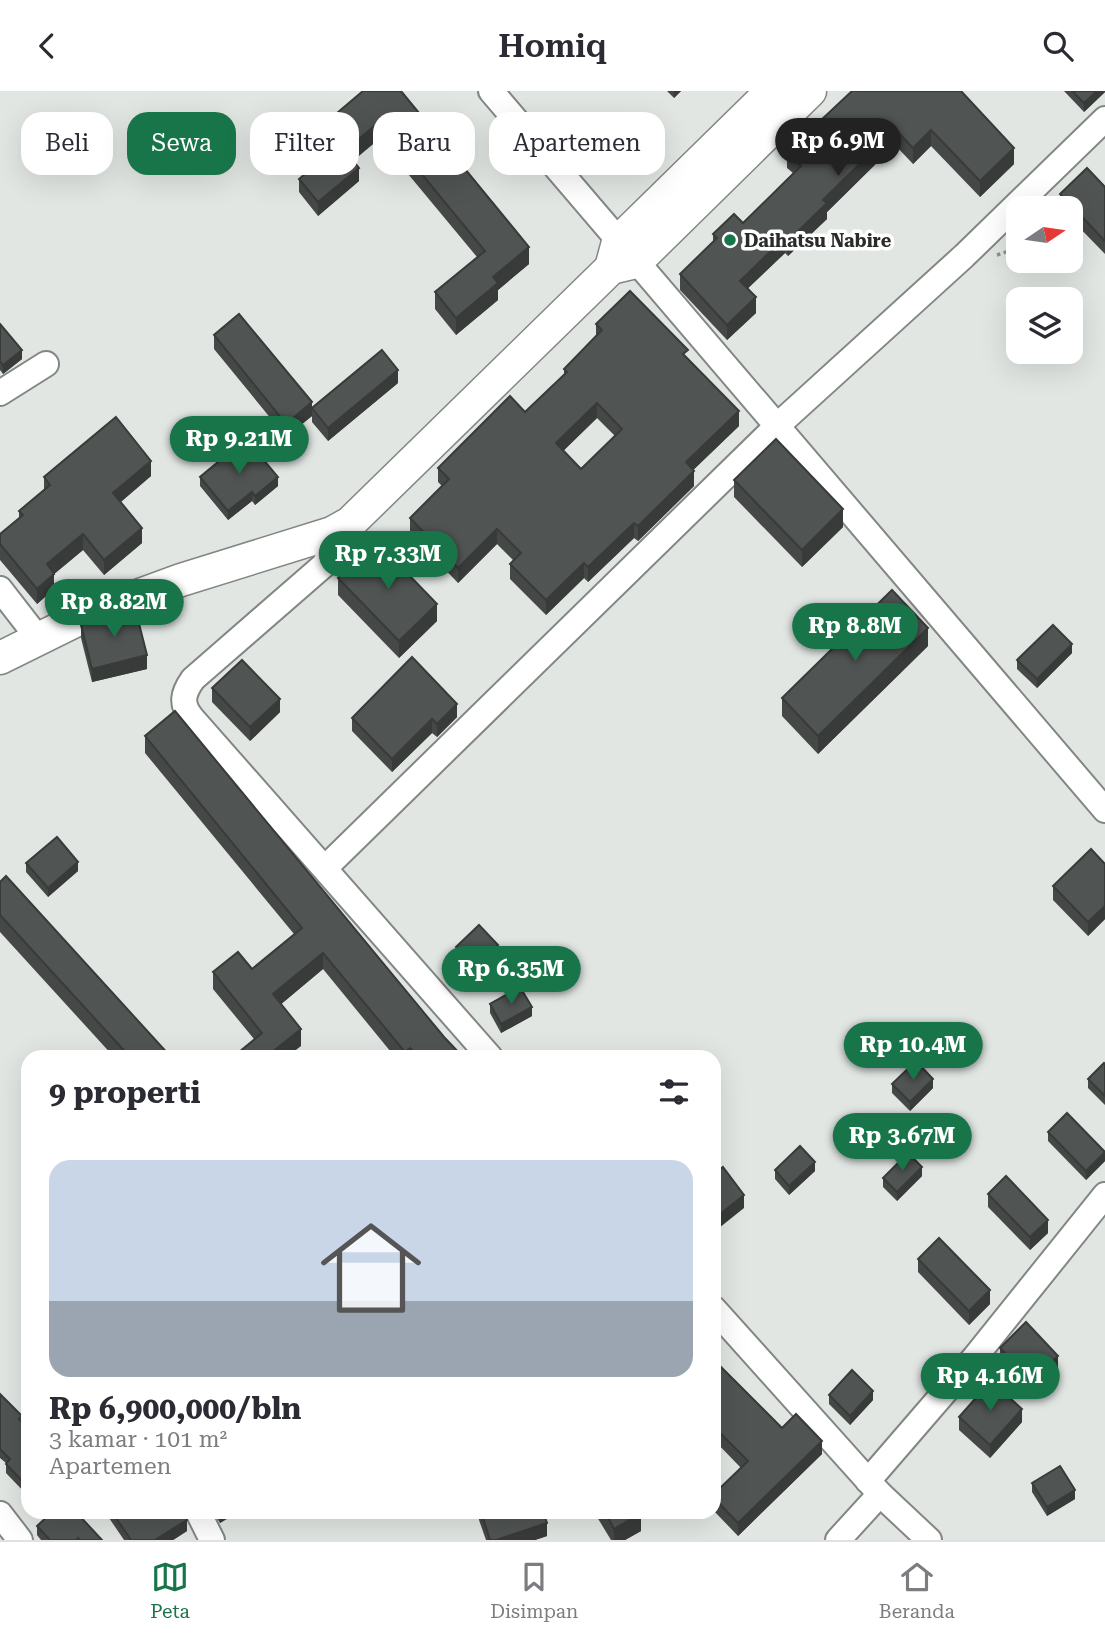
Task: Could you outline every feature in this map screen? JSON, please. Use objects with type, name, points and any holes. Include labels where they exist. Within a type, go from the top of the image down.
[{"type":"main road","points":[[622,257],[772,91]]},
{"type":"main road","points":[[0,658],[90,613],[343,527],[360,515],[622,257],[810,91]]},
{"type":"street","points":[[491,91],[622,257],[778,425],[1105,810]]},
{"type":"street","points":[[324,868],[778,425],[964,255],[1105,119]]},
{"type":"street","points":[[0,393],[46,365]]},
{"type":"street","points":[[343,527],[324,565],[193,679],[183,699],[192,719],[484,1050]]},
{"type":"street","points":[[0,589],[38,638]]},
{"type":"street","points":[[838,1540],[874,1488],[975,1357],[1105,1195]]},
{"type":"street","points":[[721,1317],[874,1488],[929,1540]]},
{"type":"street","points":[[0,1514],[20,1540]]},
{"type":"street","points":[[202,1519],[212,1540]]},
{"type":"building","points":[[363,91],[401,91],[418,112],[373,112],[373,127],[359,139],[359,112],[338,112]]},
{"type":"building","points":[[852,91],[961,91],[1014,148],[980,181],[931,130],[913,148],[895,129],[823,200],[827,203],[788,241],[785,237],[740,281],[756,297],[727,325],[680,274],[717,238],[713,234],[734,214],[743,223],[801,166],[787,152]]},
{"type":"building","points":[[1072,91],[1097,91],[1084,103]]},
{"type":"building","points":[[1087,168],[1105,187],[1105,241],[1083,218],[1083,196],[1060,194]]},
{"type":"building","points":[[304,175],[351,175],[318,202],[299,179]]},
{"type":"building","points":[[423,175],[470,175],[529,247],[493,277],[498,283],[456,318],[435,292],[485,251]]},
{"type":"building","points":[[630,291],[688,350],[683,354],[739,411],[686,462],[694,471],[638,526],[634,523],[588,567],[584,563],[546,600],[510,564],[521,553],[497,529],[458,568],[410,518],[449,479],[438,468],[510,396],[525,412],[567,372],[564,369],[602,330],[596,324]],"holes":[[[597,403],[622,429],[581,469],[556,443]]]},
{"type":"building","points":[[239,314],[312,402],[286,424],[214,335]]},
{"type":"building","points":[[0,324],[22,350],[3,365],[0,361]]},
{"type":"building","points":[[382,350],[398,370],[328,428],[312,408]]},
{"type":"building","points":[[116,417],[151,461],[113,493],[142,528],[104,560],[83,534],[47,564],[54,574],[37,589],[0,544],[0,534],[23,515],[19,511],[50,485],[44,477]]},
{"type":"building","points":[[246,439],[278,477],[255,496],[252,492],[228,511],[200,477]]},
{"type":"building","points":[[776,439],[843,509],[802,550],[734,480]]},
{"type":"building","points":[[376,541],[437,604],[399,641],[338,578]]},
{"type":"building","points":[[892,590],[928,628],[818,736],[782,698]]},
{"type":"building","points":[[135,608],[147,655],[92,669],[81,625],[97,617]]},
{"type":"building","points":[[1053,625],[1072,644],[1037,679],[1017,660]]},
{"type":"building","points":[[412,657],[457,704],[437,724],[432,719],[392,759],[352,718]]},
{"type":"building","points":[[242,660],[280,699],[250,727],[212,688]]},
{"type":"building","points":[[175,711],[456,1050],[403,1050],[323,953],[273,994],[301,1029],[275,1050],[241,1050],[262,1033],[213,972],[238,952],[252,969],[302,928],[145,736]]},
{"type":"building","points":[[57,837],[78,862],[48,888],[26,863]]},
{"type":"building","points":[[1091,849],[1105,864],[1105,906],[1088,922],[1053,886]]},
{"type":"building","points":[[6,876],[165,1050],[124,1050],[0,915],[0,882]]},
{"type":"building","points":[[479,925],[498,945],[476,967],[456,947]]},
{"type":"building","points":[[520,987],[532,1007],[501,1024],[490,1004]]},
{"type":"building","points":[[916,1061],[933,1079],[910,1102],[892,1084]]},
{"type":"building","points":[[1105,1064],[1105,1096],[1088,1079]]},
{"type":"building","points":[[1067,1113],[1105,1152],[1086,1171],[1048,1132]]},
{"type":"building","points":[[800,1146],[815,1162],[789,1186],[775,1170]]},
{"type":"building","points":[[908,1153],[922,1167],[897,1192],[883,1178]]},
{"type":"building","points":[[723,1167],[744,1195],[721,1213]]},
{"type":"building","points":[[1006,1176],[1048,1220],[1030,1237],[988,1194]]},
{"type":"building","points":[[939,1238],[990,1290],[969,1311],[918,1259]]},
{"type":"building","points":[[1026,1322],[1058,1356],[1032,1381],[1000,1348]]},
{"type":"building","points":[[721,1367],[782,1428],[796,1414],[822,1441],[738,1523],[721,1505],[721,1487],[748,1461],[721,1434]]},
{"type":"building","points":[[852,1370],[873,1391],[850,1416],[829,1395]]},
{"type":"building","points":[[991,1381],[1022,1409],[990,1445],[959,1417]]},
{"type":"building","points":[[0,1394],[21,1415],[21,1480],[6,1464],[10,1459],[0,1449]]},
{"type":"building","points":[[1060,1466],[1075,1490],[1047,1507],[1032,1483]]},
{"type":"building","points":[[44,1519],[82,1519],[102,1540],[50,1540],[37,1526]]},
{"type":"building","points":[[117,1519],[187,1520],[155,1540],[131,1540]]},
{"type":"building","points":[[483,1519],[546,1519],[547,1523],[496,1540],[490,1540]]},
{"type":"building","points":[[609,1519],[631,1519],[614,1529]]},
{"type":"place","name":"Daihatsu Nabire","points":[[730,240]]}]
